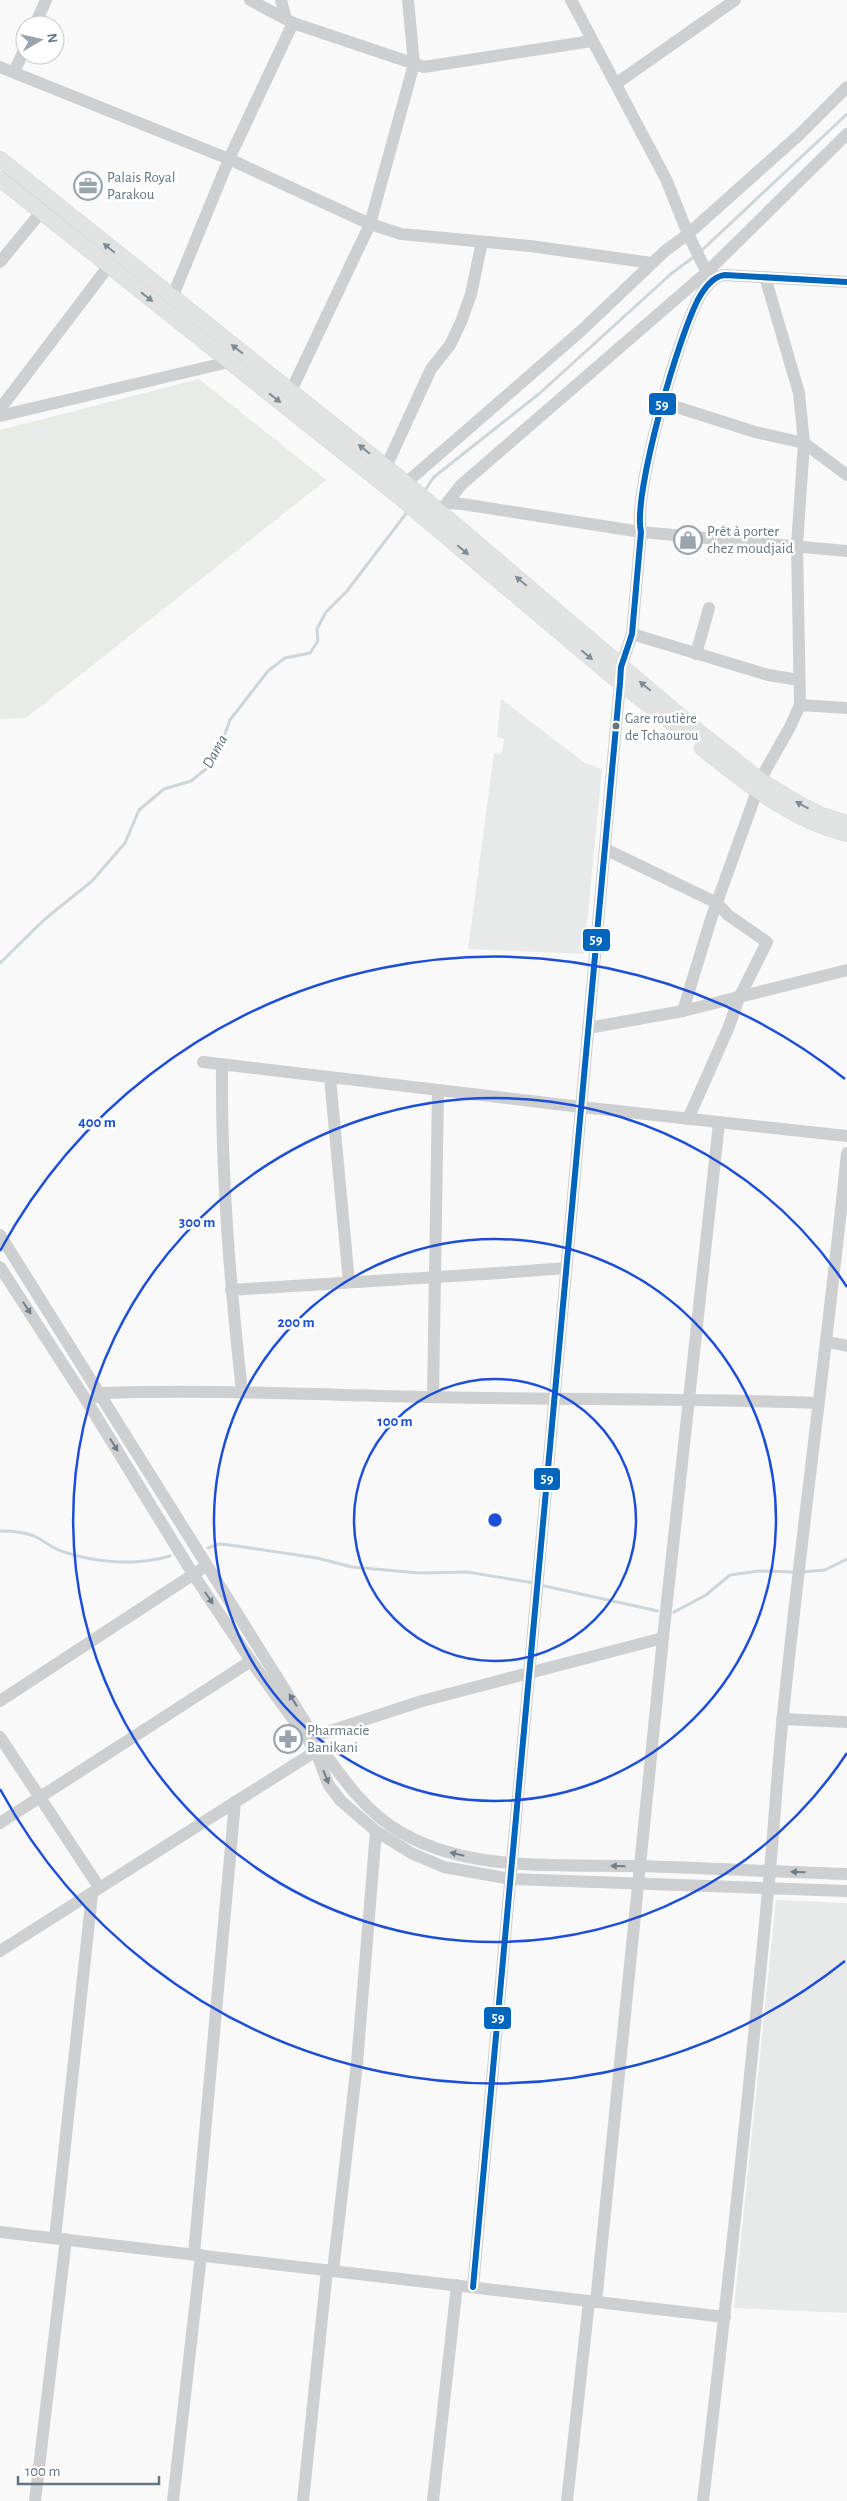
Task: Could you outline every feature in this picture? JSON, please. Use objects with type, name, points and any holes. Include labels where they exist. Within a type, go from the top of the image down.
[{"type":"main road","points":[[0,159],[411,487],[441,507],[621,667],[698,731],[758,785],[814,812],[847,823]]},
{"type":"main road","points":[[0,179],[407,504],[620,683],[808,821],[847,834]]},
{"type":"street","points":[[39,15],[46,0]]},
{"type":"street","points":[[250,0],[290,21],[414,64],[434,66],[592,41]]},
{"type":"street","points":[[172,298],[202,221],[290,21],[281,0]]},
{"type":"street","points":[[291,391],[370,224],[414,64],[408,0]]},
{"type":"street","points":[[473,2287],[621,667],[632,634],[641,532],[639,519],[646,471],[664,403],[707,272],[691,240],[666,179],[617,83],[592,41],[571,0]]},
{"type":"street","points":[[617,83],[735,0]]},
{"type":"street","points":[[14,72],[17,65]]},
{"type":"street","points":[[0,67],[229,159],[370,224],[401,234],[652,263]]},
{"type":"street","points":[[411,487],[652,263],[691,240],[847,87]]},
{"type":"street","points":[[441,507],[461,485],[707,272],[847,134]]},
{"type":"street","points":[[0,262],[51,200]]},
{"type":"street","points":[[386,467],[431,369],[450,344],[461,322],[471,294],[482,242]]},
{"type":"street","points":[[0,409],[108,267]]},
{"type":"street","points":[[707,272],[726,275],[847,282]]},
{"type":"street","points":[[683,1011],[717,903],[758,785],[800,705],[797,545],[804,443],[799,393],[765,277]]},
{"type":"street","points":[[0,416],[228,362]]},
{"type":"street","points":[[664,403],[755,432],[804,443],[847,475]]},
{"type":"street","points":[[441,507],[641,532],[847,551]]},
{"type":"street","points":[[696,654],[709,608]]},
{"type":"street","points":[[632,634],[768,674],[799,680]]},
{"type":"street","points":[[800,705],[847,708]]},
{"type":"street","points":[[605,849],[717,903],[728,915],[767,942],[739,998],[728,1029],[688,1119]]},
{"type":"street","points":[[588,1028],[683,1011],[847,970]]},
{"type":"street","points":[[203,1062],[719,1123],[847,1136]]},
{"type":"street","points":[[222,1064],[221,1149],[231,1290],[242,1392]]},
{"type":"street","points":[[330,1078],[349,1282]]},
{"type":"street","points":[[433,1397],[438,1090]]},
{"type":"street","points":[[567,2501],[593,2301],[641,1866],[663,1638],[719,1123]]},
{"type":"street","points":[[703,2501],[725,2317],[769,1887],[782,1719],[817,1403],[828,1342],[847,1153]]},
{"type":"street","points":[[0,1236],[101,1393],[315,1736],[328,1784],[341,1801],[376,1831],[411,1853],[444,1867],[511,1879],[847,1891]]},
{"type":"street","points":[[0,1267],[88,1403],[193,1574],[251,1661],[353,1793],[379,1818],[402,1833],[421,1842],[456,1854],[512,1863],[847,1874]]},
{"type":"street","points":[[231,1290],[349,1282],[436,1279],[566,1268]]},
{"type":"street","points":[[828,1342],[847,1346]]},
{"type":"street","points":[[88,1403],[101,1393],[242,1392],[433,1397],[690,1398],[817,1403]]},
{"type":"street","points":[[0,1701],[208,1565]]},
{"type":"street","points":[[315,1736],[422,1701],[530,1671],[663,1638]]},
{"type":"street","points":[[0,1823],[251,1661]]},
{"type":"street","points":[[782,1719],[847,1722]]},
{"type":"street","points":[[0,1737],[40,1797],[96,1891],[35,2501]]},
{"type":"street","points":[[0,1950],[319,1750]]},
{"type":"street","points":[[173,2501],[198,2255],[235,1802]]},
{"type":"street","points":[[303,2501],[357,2063],[376,1831]]},
{"type":"street","points":[[0,2232],[725,2317]]},
{"type":"street","points":[[433,2501],[457,2285]]},
{"type":"shaded area","points":[[199,379],[326,480],[26,718],[0,719],[0,430]]},
{"type":"shaded area","points":[[501,699],[585,763],[602,769],[584,954],[468,949],[494,753],[502,754],[504,739],[497,737]]},
{"type":"shaded area","points":[[776,1900],[847,1903],[847,2313],[734,2308]]},
{"type":"waterway","points":[[700,252],[847,114]]},
{"type":"waterway","points":[[423,493],[434,477],[540,393],[672,273],[695,256]]},
{"type":"waterway","name":"Dama","points":[[0,963],[45,919],[92,881],[125,843],[139,810],[164,789],[191,781],[206,769],[220,747],[230,720],[268,671],[285,658],[310,653],[318,641],[317,629],[326,612],[347,591],[408,511]]},
{"type":"waterway","points":[[0,1531],[30,1535],[60,1551],[103,1561],[131,1562],[170,1556]]},
{"type":"waterway","points":[[208,1548],[219,1544],[230,1545],[317,1558],[352,1567],[419,1573],[467,1572],[534,1583]]},
{"type":"waterway","points":[[801,1572],[825,1570],[847,1559]]},
{"type":"waterway","points":[[674,1612],[706,1595],[730,1575],[759,1571],[795,1572]]},
{"type":"waterway","points":[[540,1585],[658,1611]]},
{"type":"transit line","name":"59","points":[[473,2287],[621,667],[632,634],[641,532],[640,513],[650,450],[670,376],[691,314],[700,296],[711,282],[717,277],[725,275],[847,282]]},
{"type":"place","name":"Palais Royal Parakou","points":[[88,186]]},
{"type":"place","name":"Prêt à porter chez moudjaid","points":[[688,540]]},
{"type":"place","name":"Gare routière de Tchaourou","points":[[616,726]]},
{"type":"place","name":"Pharmacie Banikani","points":[[288,1739]]}]
